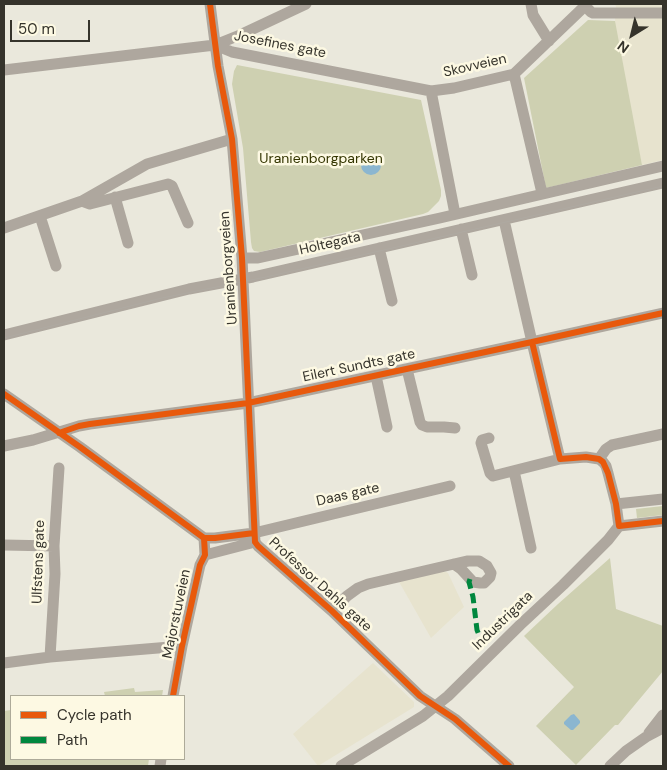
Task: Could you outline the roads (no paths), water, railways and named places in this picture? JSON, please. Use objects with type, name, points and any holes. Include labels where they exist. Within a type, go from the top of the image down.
[{"type":"street","name":"Uranienborgveien","points":[[210,4],[215,45],[232,139],[242,258],[254,538]]},
{"type":"street","points":[[215,45],[306,4]]},
{"type":"street","points":[[531,4],[533,15],[548,41]]},
{"type":"street","points":[[586,5],[593,13],[662,13]]},
{"type":"street","name":"Skovveien","points":[[431,91],[454,88],[514,74],[586,5]]},
{"type":"street","name":"Josefines gate","points":[[4,70],[215,45],[232,52],[431,91]]},
{"type":"street","points":[[514,74],[542,193]]},
{"type":"street","points":[[431,91],[455,214]]},
{"type":"street","points":[[4,228],[82,201],[147,164],[232,139]]},
{"type":"street","name":"Holtegata","points":[[242,258],[258,258],[663,166]]},
{"type":"street","name":"Holtegata","points":[[4,335],[180,291],[462,230],[663,183]]},
{"type":"street","points":[[82,201],[90,204],[170,184],[188,223]]},
{"type":"street","points":[[115,198],[128,243]]},
{"type":"street","points":[[40,216],[56,266]]},
{"type":"street","points":[[504,220],[560,459]]},
{"type":"street","points":[[462,230],[472,274]]},
{"type":"street","points":[[379,248],[392,301]]},
{"type":"street","name":"Eilert Sundts gate","points":[[4,446],[34,440],[90,424],[248,403],[663,313]]},
{"type":"street","points":[[407,369],[422,425],[426,427],[455,428]]},
{"type":"street","points":[[376,376],[387,428]]},
{"type":"street","points":[[4,394],[204,538]]},
{"type":"street","points":[[599,459],[606,448],[612,445],[663,434]]},
{"type":"street","points":[[489,438],[482,440],[481,444],[492,476],[560,459],[586,457],[599,459],[606,466],[616,504],[619,526],[663,521]]},
{"type":"street","name":"Ulfstens gate","points":[[50,657],[56,574],[54,546],[59,468]]},
{"type":"street","points":[[514,471],[530,548]]},
{"type":"street","name":"Daas gate","points":[[254,538],[450,486]]},
{"type":"street","points":[[616,504],[663,499]]},
{"type":"street","name":"Industrigata","points":[[341,766],[423,716],[448,696],[570,578],[608,540],[619,526]]},
{"type":"street","name":"Professor Dahls gate","points":[[204,538],[254,538]]},
{"type":"street","name":"Majorstuveien","points":[[173,695],[200,565],[205,555],[204,538]]},
{"type":"street","name":"Professor Dahls gate","points":[[205,555],[254,538]]},
{"type":"street","name":"Professor Dahls gate","points":[[254,538],[258,546],[332,611],[420,696],[455,720],[509,766]]},
{"type":"street","points":[[4,545],[54,546]]},
{"type":"street","points":[[332,611],[347,596],[368,584],[454,564]]},
{"type":"street","points":[[4,663],[50,657],[182,646]]},
{"type":"street","points":[[646,738],[663,715]]},
{"type":"street","points":[[610,766],[626,751],[663,728]]},
{"type":"water","points":[[371,155],[378,158],[381,165],[378,172],[371,175],[364,172],[361,165],[364,158]]},
{"type":"water","points":[[574,714],[580,723],[571,730],[564,722]]},
{"type":"tram line","points":[[4,338],[162,298],[266,277],[663,186]]},
{"type":"park label","name":"Uranienborgparken","points":[[321,159]]}]
